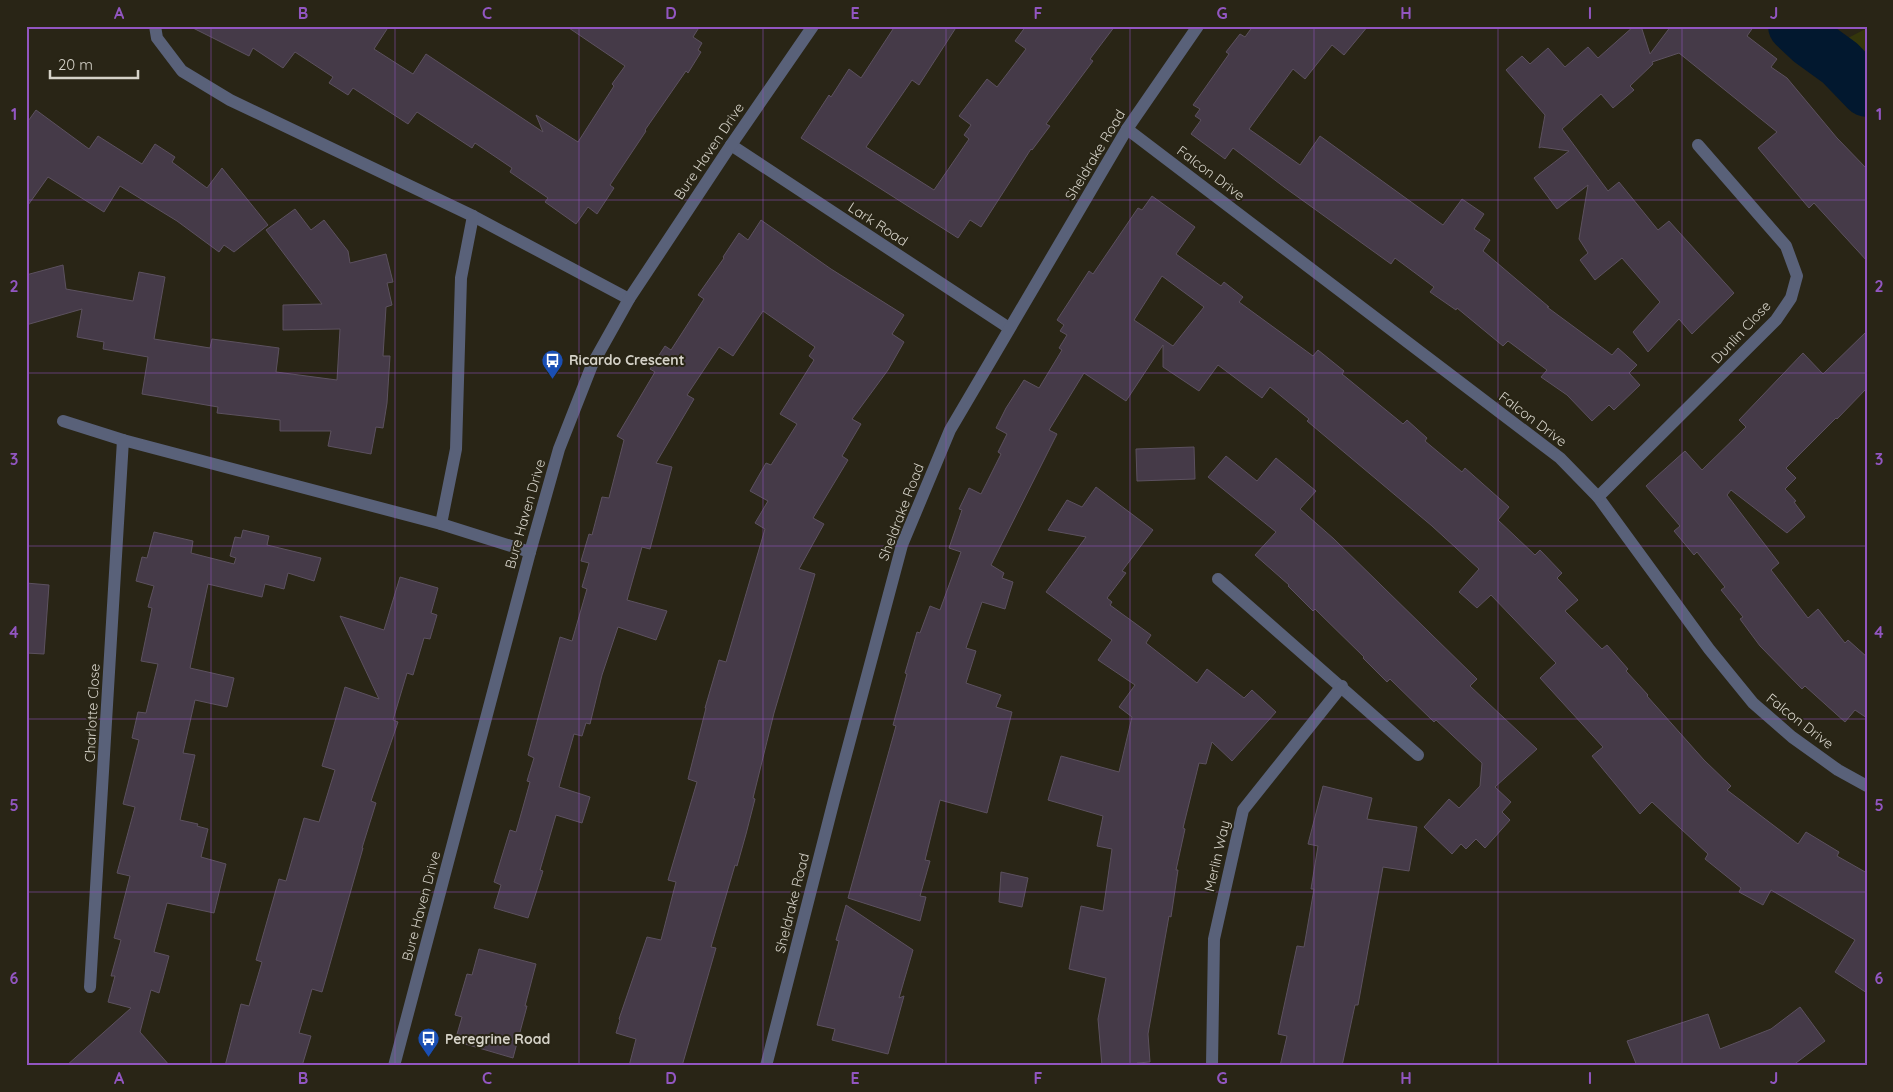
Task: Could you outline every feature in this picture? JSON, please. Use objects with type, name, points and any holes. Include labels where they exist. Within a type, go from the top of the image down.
[{"type":"street","points":[[155,26],[157,38],[182,70],[230,100],[473,216],[629,299]]},
{"type":"street","name":"Sheldrake Road","points":[[766,1066],[834,796],[902,546],[950,430],[1127,129],[1198,26]]},
{"type":"street","name":"Bure Haven Drive","points":[[394,1066],[530,552],[562,441],[592,365],[629,299],[807,28]]},
{"type":"street","name":"Falcon Drive","points":[[1127,129],[1560,458],[1598,497],[1709,649],[1753,703],[1792,737],[1838,770],[1867,786]]},
{"type":"street","name":"Lark Road","points":[[731,145],[1009,328]]},
{"type":"street","name":"Dunlin Close","points":[[1598,497],[1776,320],[1791,298],[1797,276],[1786,246],[1698,145]]},
{"type":"street","points":[[442,524],[456,450],[461,278],[473,216]]},
{"type":"street","points":[[64,422],[123,440],[442,524],[530,552]]},
{"type":"street","name":"Charlotte Close","points":[[90,987],[123,440]]},
{"type":"street","points":[[1218,579],[1342,686],[1418,755]]},
{"type":"street","name":"Merlin Way","points":[[1212,1066],[1214,939],[1243,810],[1342,686]]},
{"type":"shaded area","points":[[1867,28],[1867,113],[1830,67],[1835,45]]},
{"type":"building","points":[[189,26],[389,26],[374,49],[413,74],[426,54],[543,132],[536,115],[578,142],[614,86],[612,84],[625,66],[566,26],[700,26],[693,37],[702,43],[698,50],[701,52],[688,73],[686,71],[610,185],[614,188],[597,214],[588,207],[576,224],[545,202],[548,198],[510,172],[512,168],[475,143],[472,148],[417,112],[408,124],[353,88],[348,95],[329,83],[333,77],[295,52],[283,68],[253,48],[249,56]]},
{"type":"building","points":[[895,26],[957,26],[919,85],[912,80],[866,147],[934,190],[969,139],[964,135],[971,125],[959,116],[987,79],[997,87],[1026,49],[1015,41],[1026,26],[1115,26],[1090,59],[1093,61],[1046,124],[1050,126],[1031,149],[981,227],[970,220],[958,238],[801,138],[829,95],[831,97],[849,69],[861,78]]},
{"type":"building","points":[[1253,26],[1368,26],[1344,55],[1332,45],[1305,79],[1293,69],[1249,129],[1300,165],[1320,136],[1443,225],[1462,199],[1484,214],[1474,229],[1490,240],[1483,251],[1549,307],[1547,307],[1612,355],[1618,348],[1637,365],[1629,373],[1640,385],[1614,410],[1609,405],[1592,421],[1567,395],[1541,377],[1547,370],[1508,341],[1503,346],[1457,308],[1456,310],[1430,292],[1434,287],[1395,258],[1391,264],[1233,148],[1225,159],[1191,134],[1201,120],[1195,116],[1200,109],[1193,105],[1229,54],[1226,52],[1240,34],[1245,37]]},
{"type":"building","points":[[1634,26],[1641,26],[1650,54],[1671,26],[1754,26],[1747,36],[1777,59],[1771,67],[1787,78],[1837,138],[1867,169],[1867,261],[1814,203],[1809,208],[1758,148],[1777,132],[1679,53],[1652,62],[1653,64],[1630,86],[1634,90],[1613,108],[1601,94],[1562,129],[1608,191],[1619,182],[1658,230],[1669,221],[1734,293],[1692,334],[1679,319],[1648,352],[1633,332],[1660,302],[1622,258],[1595,280],[1580,260],[1588,253],[1579,239],[1588,185],[1557,209],[1534,178],[1569,151],[1539,148],[1545,115],[1506,70],[1522,56],[1530,64],[1548,48],[1565,67],[1588,47],[1598,58]]},
{"type":"building","points":[[36,110],[89,149],[98,136],[142,164],[155,144],[175,157],[172,162],[207,188],[222,168],[268,225],[234,252],[224,245],[219,252],[177,221],[120,186],[104,212],[48,177],[26,208],[26,124]]},
{"type":"building","points":[[1152,196],[1195,227],[1176,254],[1221,286],[1224,282],[1243,297],[1239,302],[1313,356],[1318,350],[1344,371],[1342,374],[1403,424],[1407,420],[1427,438],[1425,441],[1462,472],[1465,468],[1509,507],[1498,520],[1535,555],[1540,550],[1562,573],[1557,578],[1578,600],[1565,611],[1602,649],[1607,645],[1628,669],[1626,671],[1647,696],[1704,760],[1731,786],[1727,790],[1798,844],[1806,832],[1839,852],[1837,856],[1867,873],[1867,993],[1835,972],[1855,940],[1771,890],[1763,905],[1739,892],[1741,888],[1705,859],[1708,854],[1652,802],[1640,814],[1592,756],[1603,747],[1540,678],[1556,663],[1491,595],[1477,608],[1459,592],[1479,569],[1432,526],[1307,421],[1309,419],[1270,387],[1262,398],[1218,365],[1199,391],[1163,367],[1163,345],[1126,401],[1084,373],[1049,430],[1057,434],[991,565],[1004,573],[1002,578],[1013,582],[1005,609],[982,602],[966,648],[976,651],[966,683],[1001,695],[996,707],[1012,712],[987,813],[940,800],[925,860],[930,861],[920,896],[926,897],[920,921],[848,898],[896,726],[893,725],[917,632],[920,633],[930,606],[940,610],[961,552],[949,548],[962,510],[959,509],[969,488],[981,494],[1001,454],[998,452],[1007,434],[996,428],[1024,380],[1039,388],[1062,350],[1059,348],[1067,335],[1060,331],[1064,325],[1057,320],[1089,271],[1093,274],[1138,208],[1142,210]],"holes":[[[1162,276],[1204,307],[1173,346],[1134,320]]]},
{"type":"building","points":[[295,209],[311,230],[324,220],[348,251],[350,263],[386,254],[393,282],[387,283],[392,305],[386,307],[383,356],[390,356],[387,403],[383,428],[376,427],[371,454],[328,446],[331,431],[280,431],[280,420],[217,413],[218,407],[142,394],[148,357],[103,349],[104,342],[77,337],[82,309],[26,325],[26,275],[63,265],[66,289],[133,301],[139,272],[165,277],[154,339],[210,348],[212,339],[279,348],[276,372],[337,380],[340,329],[283,330],[283,305],[322,304],[266,230]]},
{"type":"building","points":[[761,220],[831,269],[904,315],[892,334],[904,342],[888,370],[852,419],[861,424],[842,456],[848,460],[813,518],[824,524],[799,569],[815,574],[774,713],[746,834],[711,947],[716,948],[682,1066],[629,1066],[636,1039],[616,1033],[619,1019],[647,937],[661,940],[676,882],[668,880],[697,782],[688,779],[705,708],[719,660],[726,662],[765,529],[755,523],[768,501],[750,491],[766,463],[771,465],[797,424],[780,414],[814,360],[809,356],[815,347],[763,311],[733,356],[719,347],[687,395],[694,399],[656,463],[672,467],[650,549],[642,547],[627,600],[667,611],[656,640],[618,627],[602,675],[590,724],[586,723],[582,736],[574,734],[559,787],[590,797],[582,823],[556,815],[540,870],[543,871],[528,918],[494,908],[501,885],[494,882],[510,830],[516,832],[530,782],[527,781],[534,758],[528,755],[560,637],[572,641],[587,589],[582,587],[589,563],[581,561],[589,534],[592,535],[602,497],[609,498],[624,440],[617,436],[655,372],[650,369],[665,346],[671,350],[704,299],[698,295],[739,233],[748,240]]},
{"type":"building","points":[[1867,331],[1867,388],[1786,468],[1796,478],[1785,489],[1796,501],[1794,502],[1805,517],[1787,533],[1731,490],[1727,495],[1779,563],[1771,570],[1808,618],[1818,609],[1845,643],[1848,640],[1867,657],[1867,718],[1855,710],[1845,722],[1805,686],[1802,689],[1760,646],[1740,619],[1743,617],[1721,590],[1725,587],[1697,552],[1694,555],[1674,531],[1680,526],[1646,486],[1685,451],[1702,470],[1746,427],[1739,420],[1803,353],[1823,374]]},
{"type":"building","points":[[1194,447],[1195,479],[1137,481],[1136,449]]},
{"type":"building","points":[[1226,456],[1257,481],[1276,458],[1316,491],[1300,509],[1334,539],[1477,679],[1470,686],[1537,749],[1495,787],[1511,802],[1502,812],[1510,820],[1485,848],[1476,839],[1466,849],[1461,844],[1452,854],[1424,827],[1449,799],[1459,808],[1480,786],[1482,763],[1436,720],[1434,722],[1390,679],[1387,682],[1315,609],[1313,611],[1289,585],[1255,555],[1276,532],[1208,477]]},
{"type":"building","points":[[1096,487],[1153,530],[1122,571],[1126,573],[1107,598],[1112,602],[1110,605],[1151,635],[1146,643],[1197,683],[1207,669],[1244,698],[1252,690],[1276,712],[1232,761],[1212,742],[1206,764],[1199,763],[1183,828],[1185,829],[1176,870],[1178,870],[1171,917],[1169,916],[1148,1034],[1150,1062],[1137,1063],[1137,1066],[1102,1066],[1098,1019],[1106,978],[1069,969],[1081,906],[1103,911],[1112,849],[1097,846],[1103,816],[1048,800],[1061,756],[1119,772],[1132,717],[1119,707],[1135,685],[1098,660],[1112,640],[1046,592],[1086,537],[1048,530],[1067,500],[1082,507]]},
{"type":"building","points":[[243,530],[269,536],[267,545],[321,558],[314,581],[288,573],[284,589],[265,584],[262,597],[208,584],[190,668],[234,678],[227,707],[195,700],[183,753],[195,755],[180,820],[198,824],[197,826],[208,829],[201,857],[226,864],[214,913],[167,903],[154,952],[169,956],[159,993],[151,990],[140,1032],[170,1066],[66,1066],[131,1008],[108,1002],[115,976],[111,976],[121,940],[114,938],[130,876],[117,873],[135,807],[123,804],[139,740],[132,738],[138,712],[146,713],[158,664],[141,661],[152,608],[148,607],[154,586],[136,581],[142,557],[147,558],[154,532],[193,541],[191,553],[234,564],[236,558],[230,556],[235,537],[241,538]]},
{"type":"building","points":[[400,577],[438,588],[431,613],[437,615],[430,639],[424,638],[413,675],[407,673],[393,720],[398,722],[371,801],[376,803],[322,992],[312,989],[299,1033],[311,1036],[302,1066],[225,1066],[241,1004],[249,1006],[262,962],[256,960],[279,879],[286,881],[304,818],[319,822],[335,770],[322,766],[345,687],[379,699],[340,616],[384,630]]},
{"type":"building","points":[[26,583],[49,585],[44,654],[26,653]]},
{"type":"building","points":[[1323,786],[1372,798],[1367,819],[1417,827],[1409,871],[1383,867],[1358,1005],[1355,1005],[1342,1066],[1280,1066],[1287,1036],[1278,1034],[1297,946],[1304,947],[1314,889],[1311,889],[1318,846],[1308,844]]},
{"type":"building","points":[[1001,872],[1028,878],[1022,907],[999,902]]},
{"type":"building","points":[[846,905],[913,950],[899,998],[904,996],[888,1054],[832,1040],[835,1029],[817,1025],[839,941],[836,940]]},
{"type":"building","points":[[479,949],[536,964],[513,1058],[455,1041],[462,1017],[455,1015],[467,974],[472,975]]},
{"type":"building","points":[[1800,1007],[1825,1041],[1792,1066],[1637,1066],[1627,1041],[1708,1014],[1720,1049],[1771,1029]]},
{"type":"waterway","points":[[1794,26],[1811,42],[1840,63],[1867,91]]},
{"type":"place","name":"Ricardo Crescent","points":[[553,379]]},
{"type":"place","name":"Peregrine Road","points":[[429,1058]]}]
